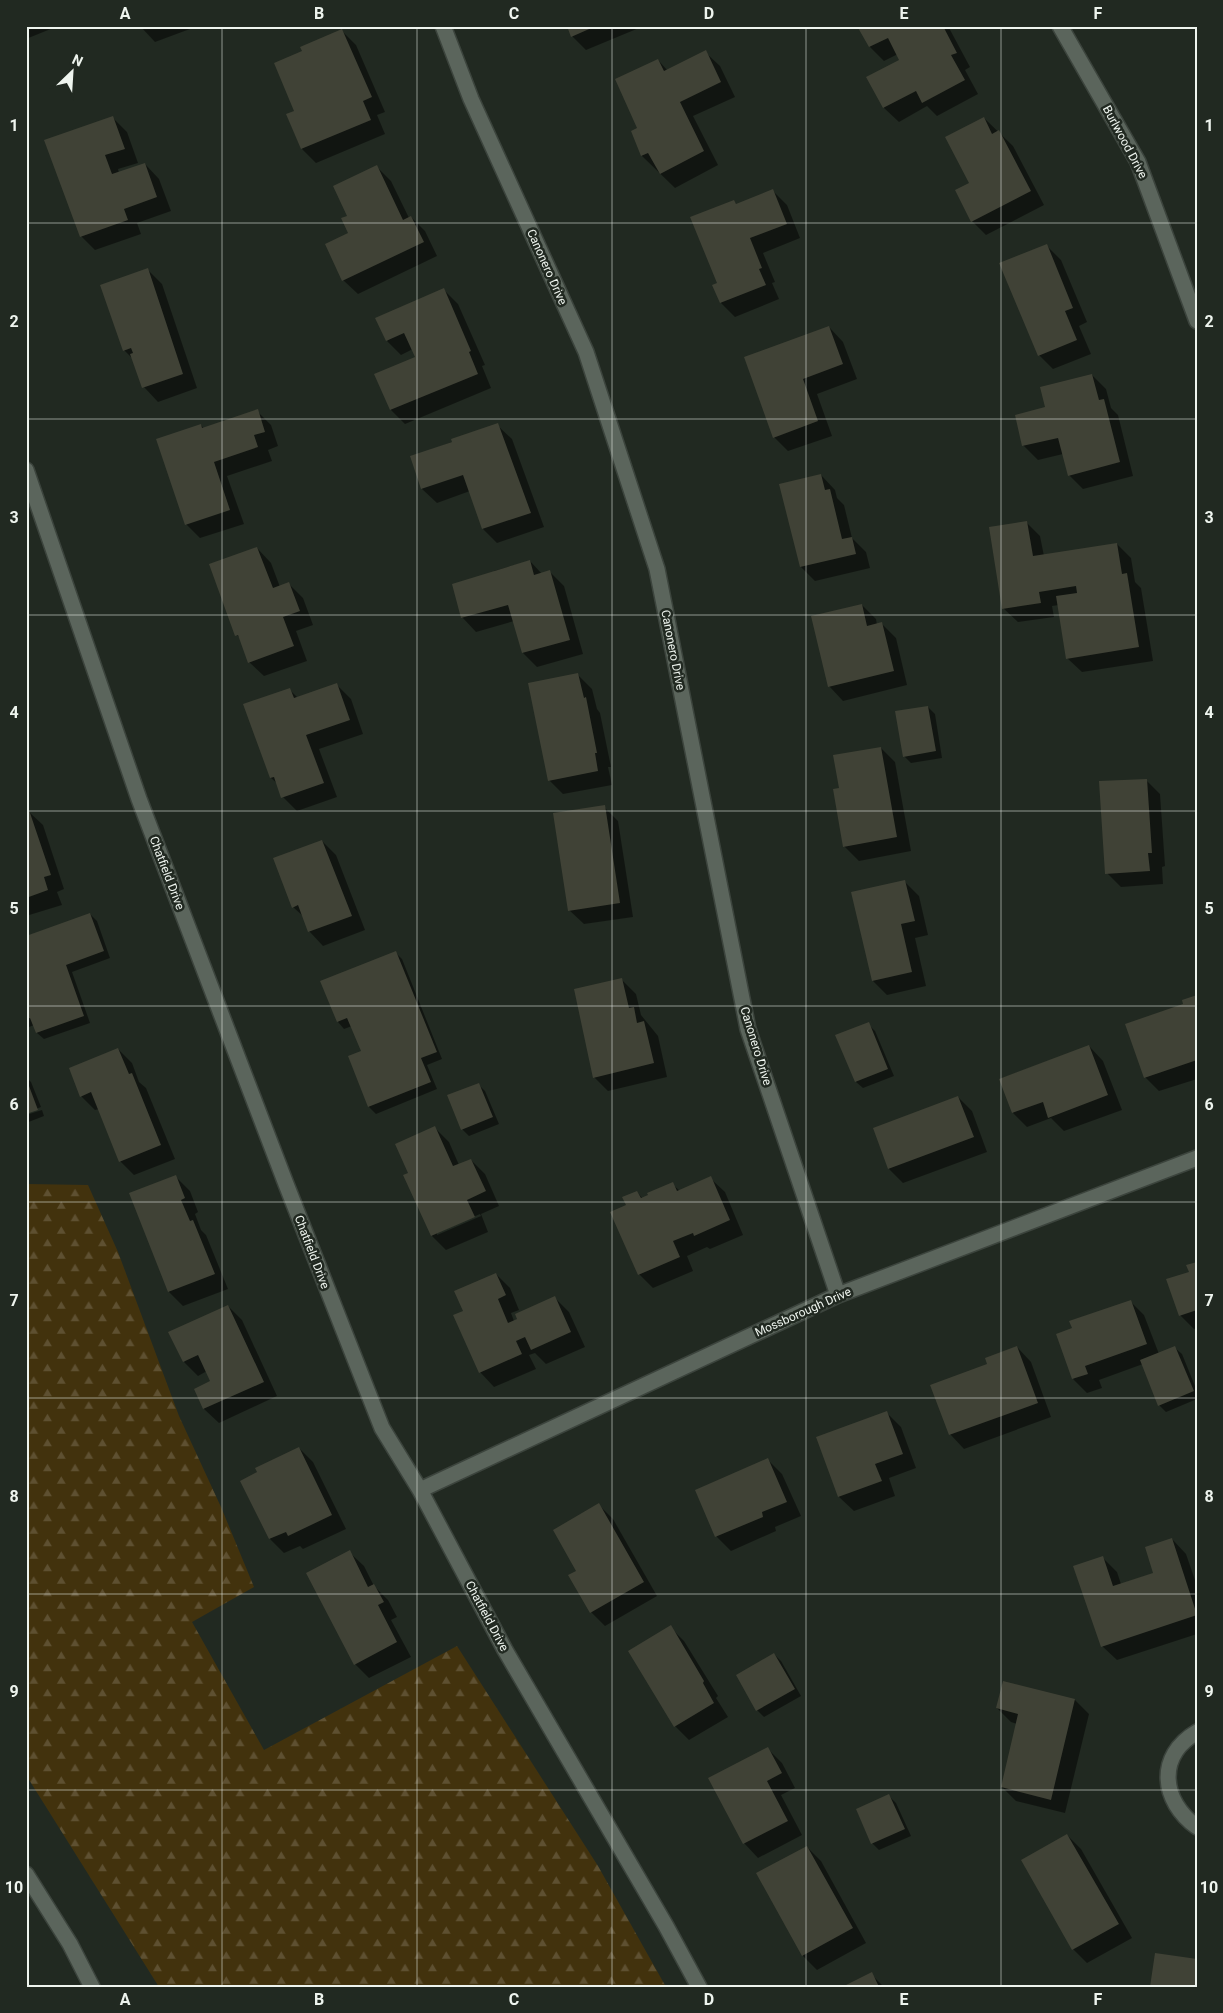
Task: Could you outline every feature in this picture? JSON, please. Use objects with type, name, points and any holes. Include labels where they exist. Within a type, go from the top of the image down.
[{"type":"street","name":"Canonero Drive","points":[[443,26],[471,99],[586,352],[657,569],[748,1029],[838,1295]]},
{"type":"street","name":"Burlwood Drive","points":[[1060,26],[1138,162],[1197,321]]},
{"type":"street","name":"Chatfield Drive","points":[[26,470],[139,799],[286,1184],[382,1428],[420,1490],[505,1650],[666,1926],[699,1987]]},
{"type":"street","name":"Mossborough Drive","points":[[420,1490],[838,1295],[1197,1158]]},
{"type":"street","points":[[1197,1732],[1187,1738],[1175,1752],[1169,1770],[1168,1787],[1183,1817],[1197,1827]]},
{"type":"street","points":[[26,1874],[70,1944],[92,1987]]},
{"type":"green space","points":[[26,1184],[88,1185],[118,1252],[179,1416],[221,1507],[254,1587],[192,1622],[264,1750],[457,1646],[598,1866],[666,1987],[159,1987],[26,1775]]},
{"type":"building","points":[[567,26],[596,26],[571,37]]},
{"type":"building","points":[[857,26],[943,26],[957,53],[951,55],[965,80],[922,103],[916,91],[883,108],[866,77],[899,60],[888,38],[869,47]]},
{"type":"building","points":[[342,29],[372,97],[363,101],[371,120],[301,149],[286,114],[294,111],[274,63],[302,51],[300,47]]},
{"type":"building","points":[[706,50],[721,82],[680,102],[704,151],[660,174],[648,153],[641,156],[631,131],[637,128],[615,79],[658,59],[664,71]]},
{"type":"building","points":[[113,116],[125,149],[105,155],[112,174],[145,163],[157,197],[124,209],[128,220],[80,237],[44,140]]},
{"type":"building","points":[[984,117],[992,134],[999,130],[1031,191],[971,222],[955,190],[969,183],[945,137]]},
{"type":"building","points":[[377,165],[403,220],[411,216],[424,242],[342,281],[325,244],[348,233],[341,218],[347,216],[333,186]]},
{"type":"building","points":[[773,189],[787,224],[750,238],[762,268],[759,269],[766,285],[720,303],[712,285],[717,283],[690,217],[734,200],[736,204]]},
{"type":"building","points":[[1047,244],[1073,308],[1065,311],[1077,340],[1038,356],[999,263]]},
{"type":"building","points":[[148,268],[183,374],[142,388],[130,354],[133,353],[131,348],[123,351],[100,285]]},
{"type":"building","points":[[444,288],[471,351],[469,352],[478,374],[390,410],[374,374],[415,357],[404,333],[386,341],[375,318]]},
{"type":"building","points":[[829,326],[843,364],[803,379],[818,421],[773,438],[744,357]]},
{"type":"building","points":[[1092,374],[1099,400],[1104,399],[1120,462],[1068,476],[1058,438],[1022,446],[1015,415],[1045,407],[1040,387]]},
{"type":"building","points":[[258,409],[265,432],[254,435],[258,447],[214,462],[230,510],[185,525],[156,439],[201,424],[202,428]]},
{"type":"building","points":[[498,423],[531,513],[482,529],[463,475],[421,489],[410,456],[452,442],[451,439]]},
{"type":"building","points":[[821,474],[825,490],[830,489],[842,539],[852,537],[856,554],[800,567],[779,484]]},
{"type":"building","points":[[1027,521],[1033,556],[1117,543],[1122,574],[1127,573],[1139,647],[1066,659],[1056,596],[1077,593],[1076,586],[1039,592],[1041,603],[1002,609],[989,527]]},
{"type":"building","points":[[257,547],[273,588],[289,582],[300,611],[283,617],[294,646],[248,663],[238,635],[235,636],[209,564]]},
{"type":"building","points":[[530,560],[534,575],[550,570],[570,640],[522,653],[508,605],[461,618],[452,584]]},
{"type":"building","points":[[862,604],[867,626],[882,622],[894,671],[828,687],[811,616]]},
{"type":"building","points":[[578,673],[584,698],[586,697],[597,753],[595,753],[598,771],[548,781],[528,683]]},
{"type":"building","points":[[337,683],[350,720],[306,735],[324,783],[281,798],[274,777],[270,778],[243,704],[290,688],[294,698]]},
{"type":"building","points":[[928,706],[936,751],[903,757],[895,711]]},
{"type":"building","points":[[881,747],[897,837],[843,847],[833,789],[839,788],[833,755]]},
{"type":"building","points":[[1147,779],[1152,853],[1148,853],[1150,871],[1105,874],[1099,781]]},
{"type":"building","points":[[605,805],[620,903],[568,911],[553,813]]},
{"type":"building","points":[[29,810],[51,875],[44,877],[48,890],[26,898],[26,811]]},
{"type":"building","points":[[322,840],[352,916],[308,932],[298,905],[292,908],[273,858]]},
{"type":"building","points":[[905,880],[915,921],[901,924],[912,972],[872,981],[851,892]]},
{"type":"building","points":[[90,913],[104,951],[66,965],[84,1016],[36,1033],[30,1018],[26,1019],[26,936]]},
{"type":"building","points":[[396,951],[437,1052],[421,1058],[431,1082],[368,1107],[348,1056],[361,1051],[347,1018],[337,1022],[320,981]]},
{"type":"building","points":[[622,978],[629,1008],[634,1007],[637,1023],[644,1021],[654,1063],[593,1078],[574,989]]},
{"type":"building","points":[[1197,995],[1197,1060],[1144,1078],[1125,1024],[1183,1004],[1182,1000]]},
{"type":"building","points":[[869,1022],[888,1069],[855,1082],[835,1035]]},
{"type":"building","points":[[1089,1045],[1108,1095],[1048,1118],[1043,1102],[1012,1113],[999,1079]]},
{"type":"building","points":[[118,1048],[129,1074],[132,1073],[161,1145],[119,1162],[91,1092],[80,1097],[69,1068]]},
{"type":"building","points":[[26,1078],[38,1110],[26,1114]]},
{"type":"building","points":[[479,1083],[493,1117],[461,1130],[447,1095]]},
{"type":"building","points":[[958,1096],[974,1137],[888,1169],[873,1128]]},
{"type":"building","points":[[435,1126],[453,1166],[471,1159],[486,1191],[467,1200],[475,1217],[431,1236],[403,1175],[408,1173],[395,1144]]},
{"type":"building","points":[[176,1175],[185,1198],[181,1200],[190,1221],[193,1220],[215,1274],[168,1292],[129,1193]]},
{"type":"building","points":[[711,1176],[730,1220],[694,1236],[693,1233],[673,1241],[680,1257],[638,1275],[610,1212],[626,1205],[622,1197],[637,1191],[641,1198],[648,1195],[647,1193],[673,1182],[677,1191]]},
{"type":"building","points":[[1197,1262],[1197,1310],[1179,1316],[1166,1279],[1189,1272],[1186,1265]]},
{"type":"building","points":[[496,1273],[506,1295],[498,1299],[508,1323],[517,1319],[515,1314],[555,1296],[571,1332],[531,1350],[525,1337],[516,1341],[522,1354],[479,1373],[453,1315],[463,1311],[454,1291]]},
{"type":"building","points":[[1131,1300],[1147,1344],[1085,1366],[1088,1374],[1072,1379],[1056,1334],[1072,1328],[1069,1321]]},
{"type":"building","points":[[228,1305],[264,1382],[203,1409],[194,1389],[210,1381],[198,1355],[183,1362],[168,1332]]},
{"type":"building","points":[[1017,1346],[1038,1403],[949,1435],[930,1385],[987,1364],[985,1358]]},
{"type":"building","points":[[1175,1346],[1194,1391],[1158,1406],[1140,1360]]},
{"type":"building","points":[[887,1411],[903,1454],[875,1464],[882,1481],[838,1497],[816,1437]]},
{"type":"building","points":[[299,1447],[332,1515],[288,1536],[286,1532],[269,1539],[240,1481],[257,1472],[255,1468]]},
{"type":"building","points":[[768,1458],[787,1502],[762,1512],[763,1517],[715,1537],[695,1490]]},
{"type":"building","points":[[599,1503],[644,1582],[590,1613],[568,1575],[576,1571],[553,1530]]},
{"type":"building","points":[[1172,1538],[1197,1615],[1101,1647],[1073,1566],[1103,1556],[1113,1586],[1153,1573],[1145,1547]]},
{"type":"building","points":[[350,1550],[368,1587],[374,1584],[384,1602],[378,1605],[397,1642],[354,1665],[306,1573]]},
{"type":"building","points":[[671,1625],[704,1681],[703,1683],[714,1703],[674,1727],[628,1651]]},
{"type":"building","points":[[774,1653],[795,1689],[756,1711],[736,1675]]},
{"type":"building","points":[[1003,1681],[1075,1699],[1051,1800],[1001,1787],[1018,1714],[996,1708]]},
{"type":"building","points":[[768,1747],[782,1773],[767,1781],[788,1821],[743,1844],[708,1778]]},
{"type":"building","points":[[889,1794],[905,1829],[871,1844],[856,1809]]},
{"type":"building","points":[[1067,1834],[1119,1924],[1072,1950],[1021,1860]]},
{"type":"building","points":[[807,1846],[853,1928],[802,1956],[756,1873]]},
{"type":"building","points":[[1155,1953],[1197,1959],[1197,1987],[1150,1987]]},
{"type":"building","points":[[872,1972],[879,1987],[842,1987]]}]
